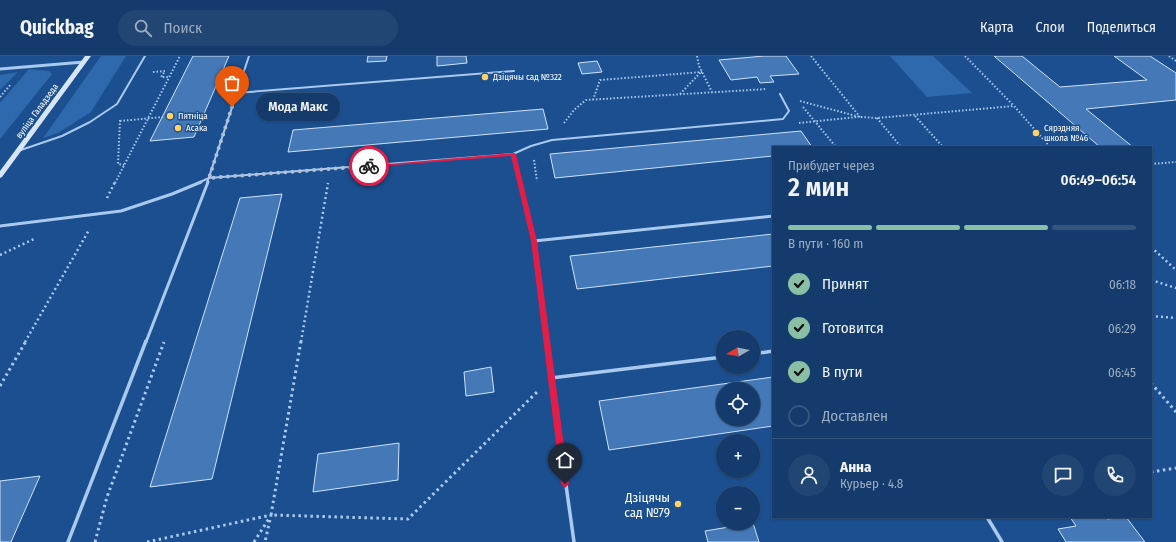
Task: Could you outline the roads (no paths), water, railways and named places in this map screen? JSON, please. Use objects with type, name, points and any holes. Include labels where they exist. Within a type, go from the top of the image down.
[{"type":"main road","name":"вуліца Галадзеда","points":[[0,176],[88,56]]},
{"type":"street","points":[[0,69],[84,62]]},
{"type":"lane","points":[[18,151],[62,136],[90,122],[117,104],[145,56]]},
{"type":"lane","points":[[68,542],[209,178],[249,56]]},
{"type":"lane","points":[[236,93],[514,71]]},
{"type":"lane","points":[[0,226],[98,215],[144,204],[209,178],[514,154],[530,146],[552,140],[783,119],[789,111],[780,94]]},
{"type":"lane","points":[[514,154],[534,241],[574,542]]},
{"type":"lane","points":[[534,241],[772,216]]},
{"type":"lane","points":[[760,353],[772,351]]},
{"type":"lane","points":[[551,378],[716,358]]},
{"type":"lane","points":[[988,518],[1002,542]]},
{"type":"place","name":"Дзіцячы сад №322","points":[[485,77]]},
{"type":"place","name":"Мода Макс","points":[[232,107]]},
{"type":"place","name":"Пятніца","points":[[170,116]]},
{"type":"place","name":"Асака","points":[[178,128]]},
{"type":"place","name":"Сярэдняя школа №46","points":[[1036,133]]},
{"type":"place","name":"Дзіцячы сад №79","points":[[678,504]]}]
